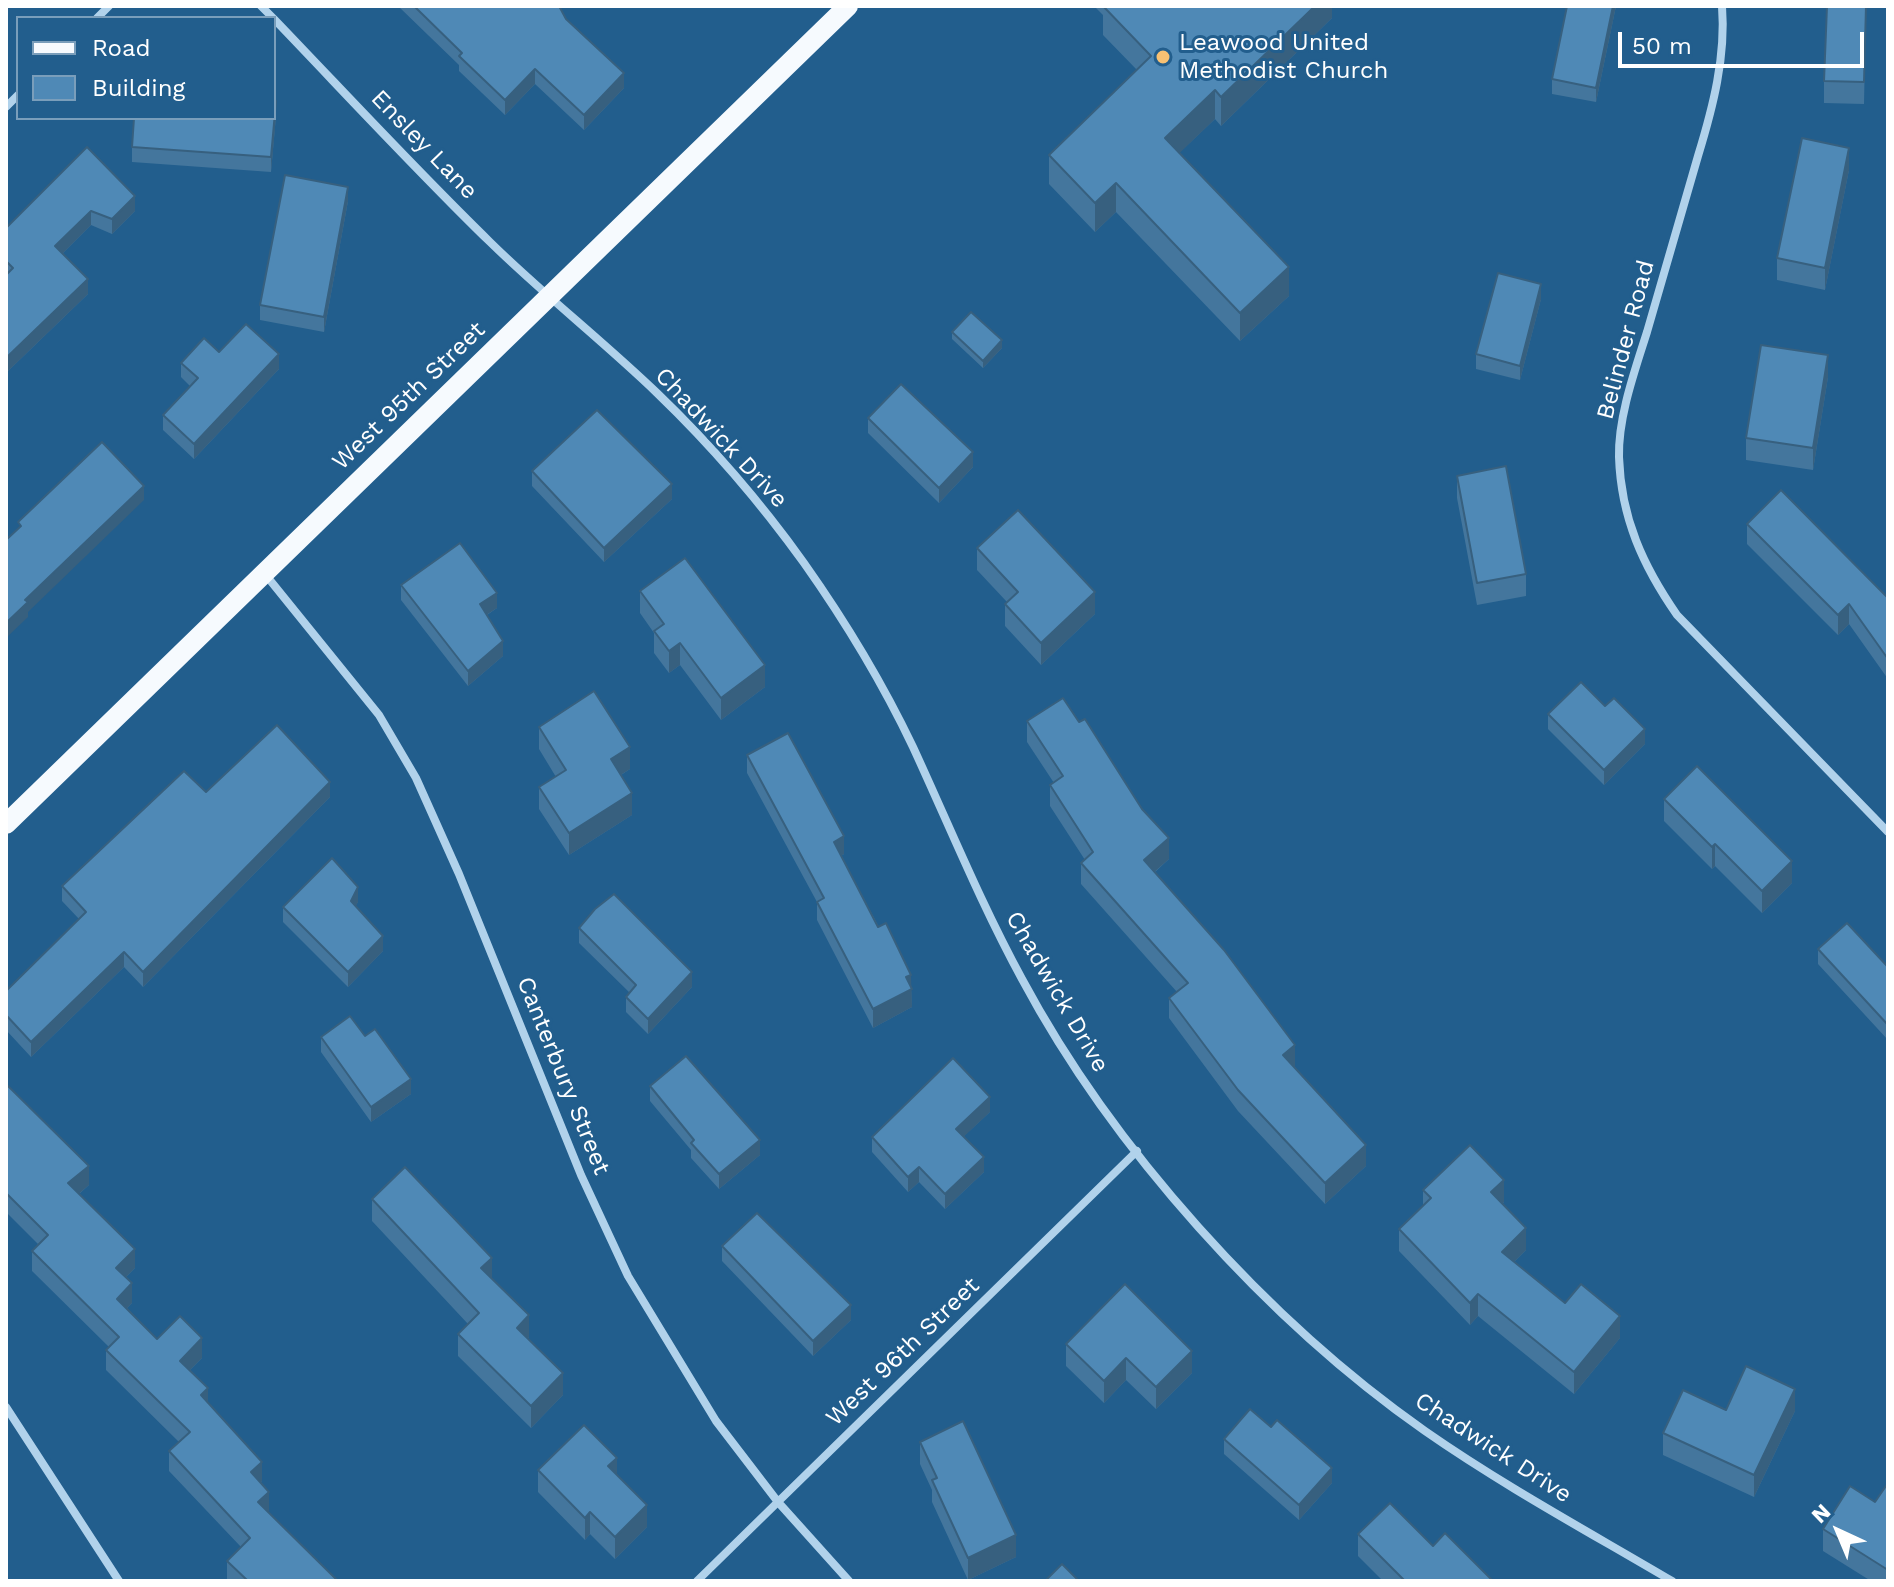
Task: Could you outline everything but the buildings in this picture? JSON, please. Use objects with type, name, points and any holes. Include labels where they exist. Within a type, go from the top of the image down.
[{"type":"main road","name":"West 95th Street","points":[[6,824],[848,6]]},
{"type":"street","name":"Belinder Road","points":[[1722,6],[1724,31],[1715,101],[1628,394],[1619,455],[1623,493],[1637,545],[1652,579],[1677,615],[1888,832]]},
{"type":"street","name":"Ensley Lane","points":[[276,22],[490,242],[548,296]]},
{"type":"street","name":"Chadwick Drive","points":[[548,296],[658,394],[745,488],[803,561],[872,667],[911,744],[978,895],[1024,985],[1092,1093],[1188,1215],[1254,1287],[1331,1359],[1424,1430],[1517,1491],[1672,1581]]},
{"type":"street","name":"Canterbury Street","points":[[264,574],[379,715],[416,778],[459,874],[581,1175],[628,1276],[679,1364],[716,1421],[778,1502],[849,1581]]},
{"type":"street","name":"West 96th Street","points":[[697,1581],[1137,1151]]},
{"type":"street","points":[[6,1407],[119,1581]]},
{"type":"place","name":"Leawood United Methodist Church","points":[[1163,57]]}]
